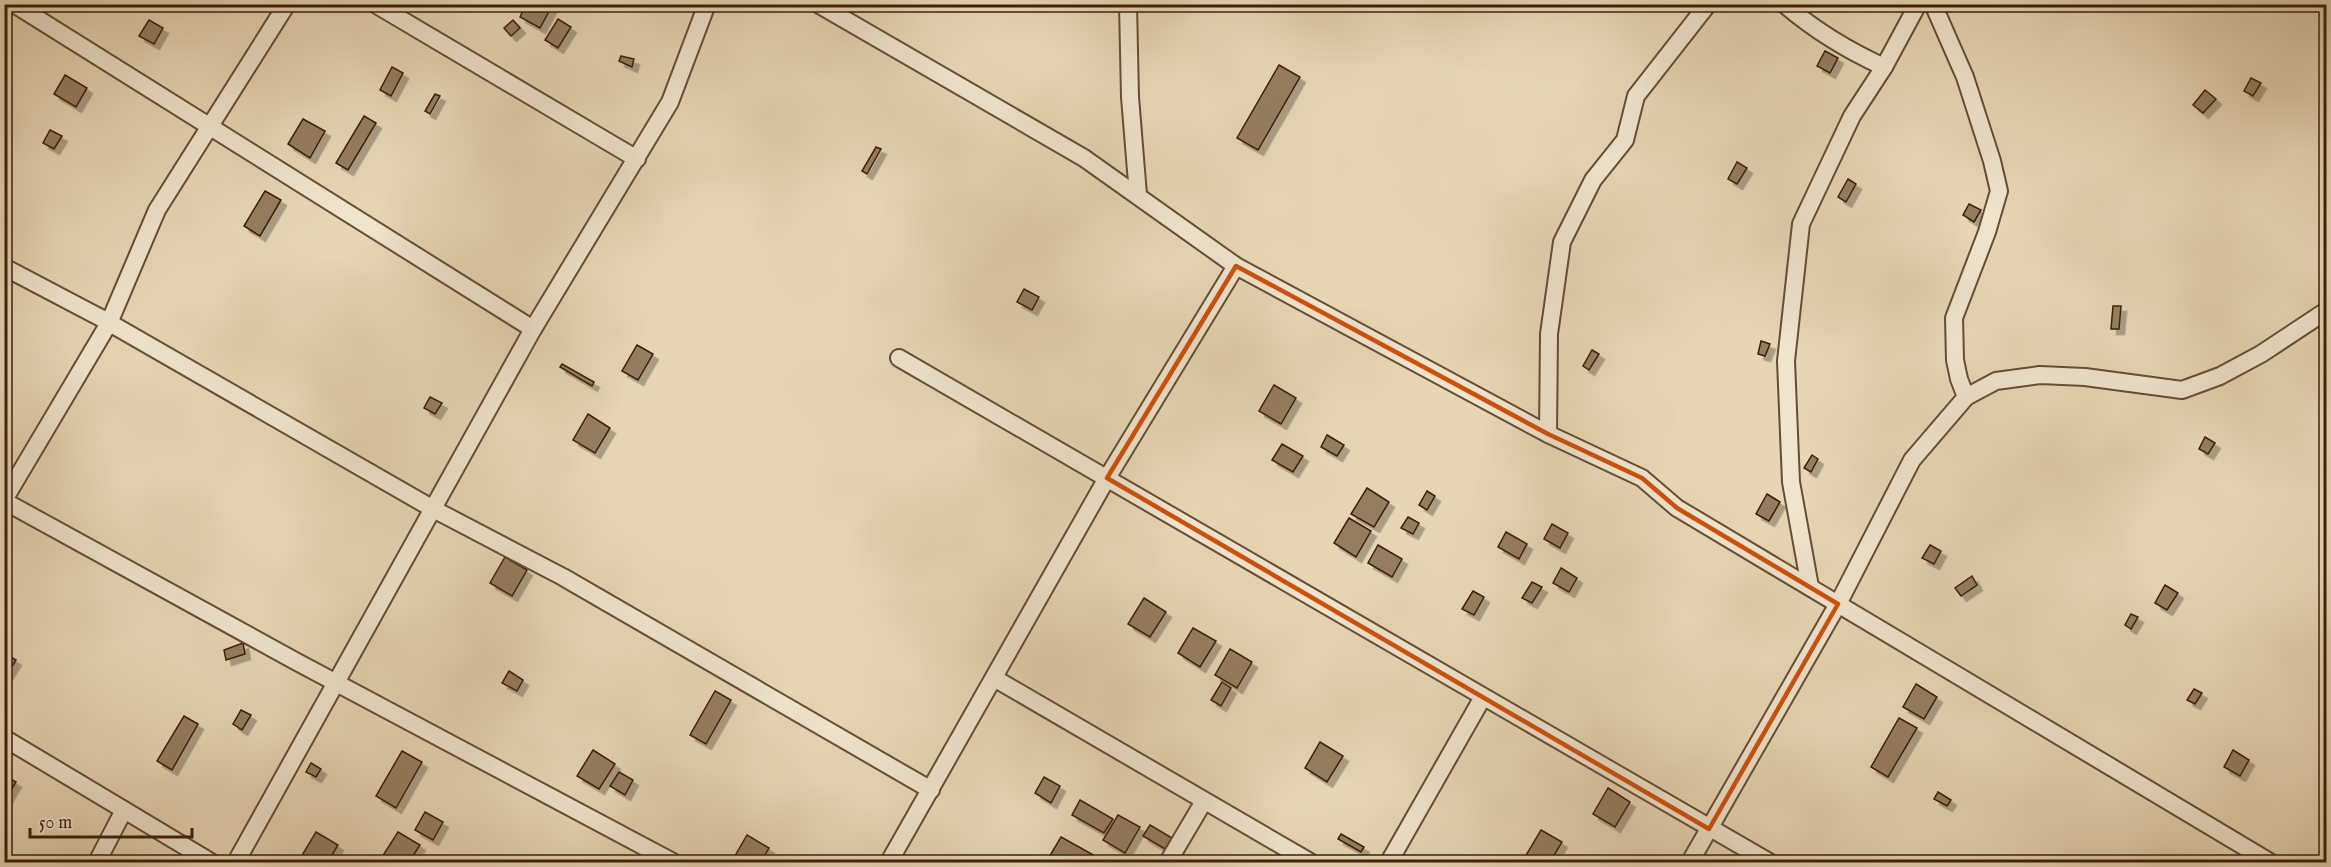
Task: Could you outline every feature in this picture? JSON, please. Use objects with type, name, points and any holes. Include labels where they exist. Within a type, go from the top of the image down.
[{"type":"street","points":[[14,4],[533,329]]},
{"type":"street","points":[[287,4],[157,210],[110,323],[4,501],[337,683],[673,862]]},
{"type":"street","points":[[375,4],[637,159]]},
{"type":"street","points":[[236,862],[435,510],[533,329],[670,102],[706,4]]},
{"type":"street","points":[[818,4],[1084,158],[1236,266],[1548,434],[1642,478],[1677,508],[2270,862]]},
{"type":"street","points":[[1128,4],[1130,97],[1137,195]]},
{"type":"street","points":[[1548,434],[1549,334],[1562,242],[1593,180],[1625,140],[1636,96],[1708,4]]},
{"type":"street","points":[[1784,4],[1836,41],[1884,67]]},
{"type":"street","points":[[1810,587],[1791,482],[1786,361],[1801,224],[1852,116],[1884,67],[1918,4]]},
{"type":"street","points":[[1933,4],[1965,76],[1999,191],[1983,242],[1954,318],[1955,360],[1966,397]]},
{"type":"street","points":[[888,862],[1107,478],[1236,266]]},
{"type":"street","points":[[4,267],[110,323],[435,510],[563,577],[931,790]]},
{"type":"street","points":[[1690,862],[1838,604],[1912,460],[1966,397],[1996,381],[2040,375],[2085,377],[2182,390],[2220,376],[2326,311]]},
{"type":"street","points":[[899,358],[1769,862]]},
{"type":"street","points":[[994,678],[1310,862]]},
{"type":"street","points":[[1389,862],[1483,697]]},
{"type":"street","points":[[4,738],[211,862]]},
{"type":"street","points":[[1168,862],[1204,801]]},
{"type":"street","points":[[97,862],[124,810]]},
{"type":"highlighted area","points":[[1236,266],[1548,434],[1642,478],[1677,508],[1838,604],[1709,829],[1107,478]]},
{"type":"building","points":[[526,4],[553,4],[540,28],[520,17]]},
{"type":"building","points":[[558,19],[571,27],[558,48],[545,40]]},
{"type":"building","points":[[149,20],[163,28],[154,44],[139,36]]},
{"type":"building","points":[[513,20],[520,28],[511,36],[504,28]]},
{"type":"building","points":[[1825,51],[1838,58],[1830,73],[1817,66]]},
{"type":"building","points":[[621,56],[634,59],[632,67],[619,61]]},
{"type":"building","points":[[1279,65],[1300,77],[1258,150],[1237,138]]},
{"type":"building","points":[[392,67],[403,73],[391,96],[380,90]]},
{"type":"building","points":[[65,75],[87,88],[76,107],[54,94]]},
{"type":"building","points":[[2251,78],[2261,83],[2253,96],[2244,91]]},
{"type":"building","points":[[2205,90],[2216,99],[2203,113],[2193,105]]},
{"type":"building","points":[[435,94],[440,96],[430,114],[425,111]]},
{"type":"building","points":[[364,116],[376,123],[348,170],[336,163]]},
{"type":"building","points":[[303,119],[325,131],[310,158],[288,144]]},
{"type":"building","points":[[50,130],[62,136],[54,149],[43,143]]},
{"type":"building","points":[[876,147],[881,149],[867,174],[862,171]]},
{"type":"building","points":[[1737,162],[1747,168],[1737,184],[1728,179]]},
{"type":"building","points":[[1848,179],[1856,184],[1846,202],[1838,197]]},
{"type":"building","points":[[265,191],[281,200],[260,236],[244,226]]},
{"type":"building","points":[[1969,204],[1981,210],[1974,222],[1963,215]]},
{"type":"building","points":[[1024,289],[1039,297],[1032,310],[1017,302]]},
{"type":"building","points":[[2113,306],[2121,306],[2119,329],[2111,329]]},
{"type":"building","points":[[1761,341],[1770,344],[1765,356],[1758,354]]},
{"type":"building","points":[[637,345],[653,354],[638,380],[622,371]]},
{"type":"building","points":[[1592,350],[1599,354],[1589,370],[1583,366]]},
{"type":"building","points":[[562,364],[594,382],[592,386],[560,367]]},
{"type":"building","points":[[1274,385],[1296,398],[1281,424],[1259,411]]},
{"type":"building","points":[[430,397],[442,403],[435,414],[424,408]]},
{"type":"building","points":[[588,414],[610,428],[595,453],[573,440]]},
{"type":"building","points":[[1327,435],[1344,445],[1337,456],[1321,447]]},
{"type":"building","points":[[2205,437],[2215,443],[2208,454],[2199,449]]},
{"type":"building","points":[[1282,444],[1303,456],[1293,472],[1272,460]]},
{"type":"building","points":[[1812,455],[1818,459],[1811,472],[1804,468]]},
{"type":"building","points":[[1367,488],[1389,502],[1374,527],[1351,514]]},
{"type":"building","points":[[1427,491],[1435,496],[1427,510],[1419,505]]},
{"type":"building","points":[[1767,494],[1780,502],[1769,521],[1756,514]]},
{"type":"building","points":[[1408,517],[1419,523],[1413,534],[1401,528]]},
{"type":"building","points":[[1349,518],[1371,531],[1356,557],[1334,543]]},
{"type":"building","points":[[1552,524],[1568,533],[1560,548],[1544,539]]},
{"type":"building","points":[[1506,532],[1527,544],[1519,559],[1498,547]]},
{"type":"building","points":[[1378,545],[1402,559],[1392,577],[1368,563]]},
{"type":"building","points":[[1930,545],[1941,551],[1934,564],[1922,558]]},
{"type":"building","points":[[505,557],[527,570],[512,596],[490,583]]},
{"type":"building","points":[[1561,568],[1577,578],[1569,592],[1553,583]]},
{"type":"building","points":[[1972,576],[1977,585],[1961,596],[1955,588]]},
{"type":"building","points":[[1532,582],[1542,587],[1532,603],[1522,598]]},
{"type":"building","points":[[2165,585],[2178,593],[2167,610],[2155,603]]},
{"type":"building","points":[[1473,591],[1484,597],[1474,615],[1462,609]]},
{"type":"building","points":[[1144,598],[1166,612],[1150,637],[1128,624]]},
{"type":"building","points":[[2131,614],[2138,617],[2131,629],[2125,625]]},
{"type":"building","points":[[1193,628],[1216,641],[1200,667],[1178,653]]},
{"type":"building","points":[[243,643],[245,654],[226,660],[224,650]]},
{"type":"building","points":[[1230,649],[1252,662],[1237,688],[1215,675]]},
{"type":"building","points":[[6,654],[16,660],[6,676],[4,675]]},
{"type":"building","points":[[509,671],[523,680],[517,691],[502,683]]},
{"type":"building","points":[[1222,682],[1231,688],[1221,706],[1211,700]]},
{"type":"building","points":[[1916,684],[1937,697],[1924,719],[1903,707]]},
{"type":"building","points":[[2194,689],[2202,693],[2195,704],[2187,700]]},
{"type":"building","points":[[715,691],[731,700],[706,744],[690,735]]},
{"type":"building","points":[[241,710],[251,715],[242,730],[233,724]]},
{"type":"building","points":[[184,716],[198,724],[172,770],[157,761]]},
{"type":"building","points":[[1899,718],[1917,728],[1888,777],[1871,767]]},
{"type":"building","points":[[1320,742],[1343,756],[1327,782],[1305,768]]},
{"type":"building","points":[[593,750],[615,764],[599,789],[577,776]]},
{"type":"building","points":[[2233,750],[2249,760],[2240,776],[2224,767]]},
{"type":"building","points":[[402,751],[422,762],[396,808],[376,796]]},
{"type":"building","points":[[311,763],[321,769],[316,777],[306,772]]},
{"type":"building","points":[[619,772],[633,780],[625,795],[610,786]]},
{"type":"building","points":[[4,775],[16,782],[4,802]]},
{"type":"building","points":[[1044,777],[1060,786],[1051,803],[1035,793]]},
{"type":"building","points":[[1608,788],[1630,802],[1615,827],[1593,814]]},
{"type":"building","points":[[1938,792],[1951,800],[1947,806],[1934,799]]},
{"type":"building","points":[[1080,800],[1113,819],[1104,833],[1072,815]]},
{"type":"building","points":[[425,812],[443,822],[433,840],[415,830]]},
{"type":"building","points":[[1118,815],[1140,827],[1125,853],[1103,840]]},
{"type":"building","points":[[1150,825],[1172,838],[1165,849],[1143,836]]},
{"type":"building","points":[[1541,830],[1562,842],[1550,862],[1522,862]]},
{"type":"building","points":[[316,832],[338,845],[328,862],[310,862],[301,857]]},
{"type":"building","points":[[398,832],[420,845],[409,862],[391,862],[382,857]]},
{"type":"building","points":[[1341,834],[1364,847],[1361,852],[1338,839]]},
{"type":"building","points":[[747,835],[769,848],[761,862],[732,861]]},
{"type":"building","points":[[1061,837],[1106,862],[1055,862],[1048,859]]}]
